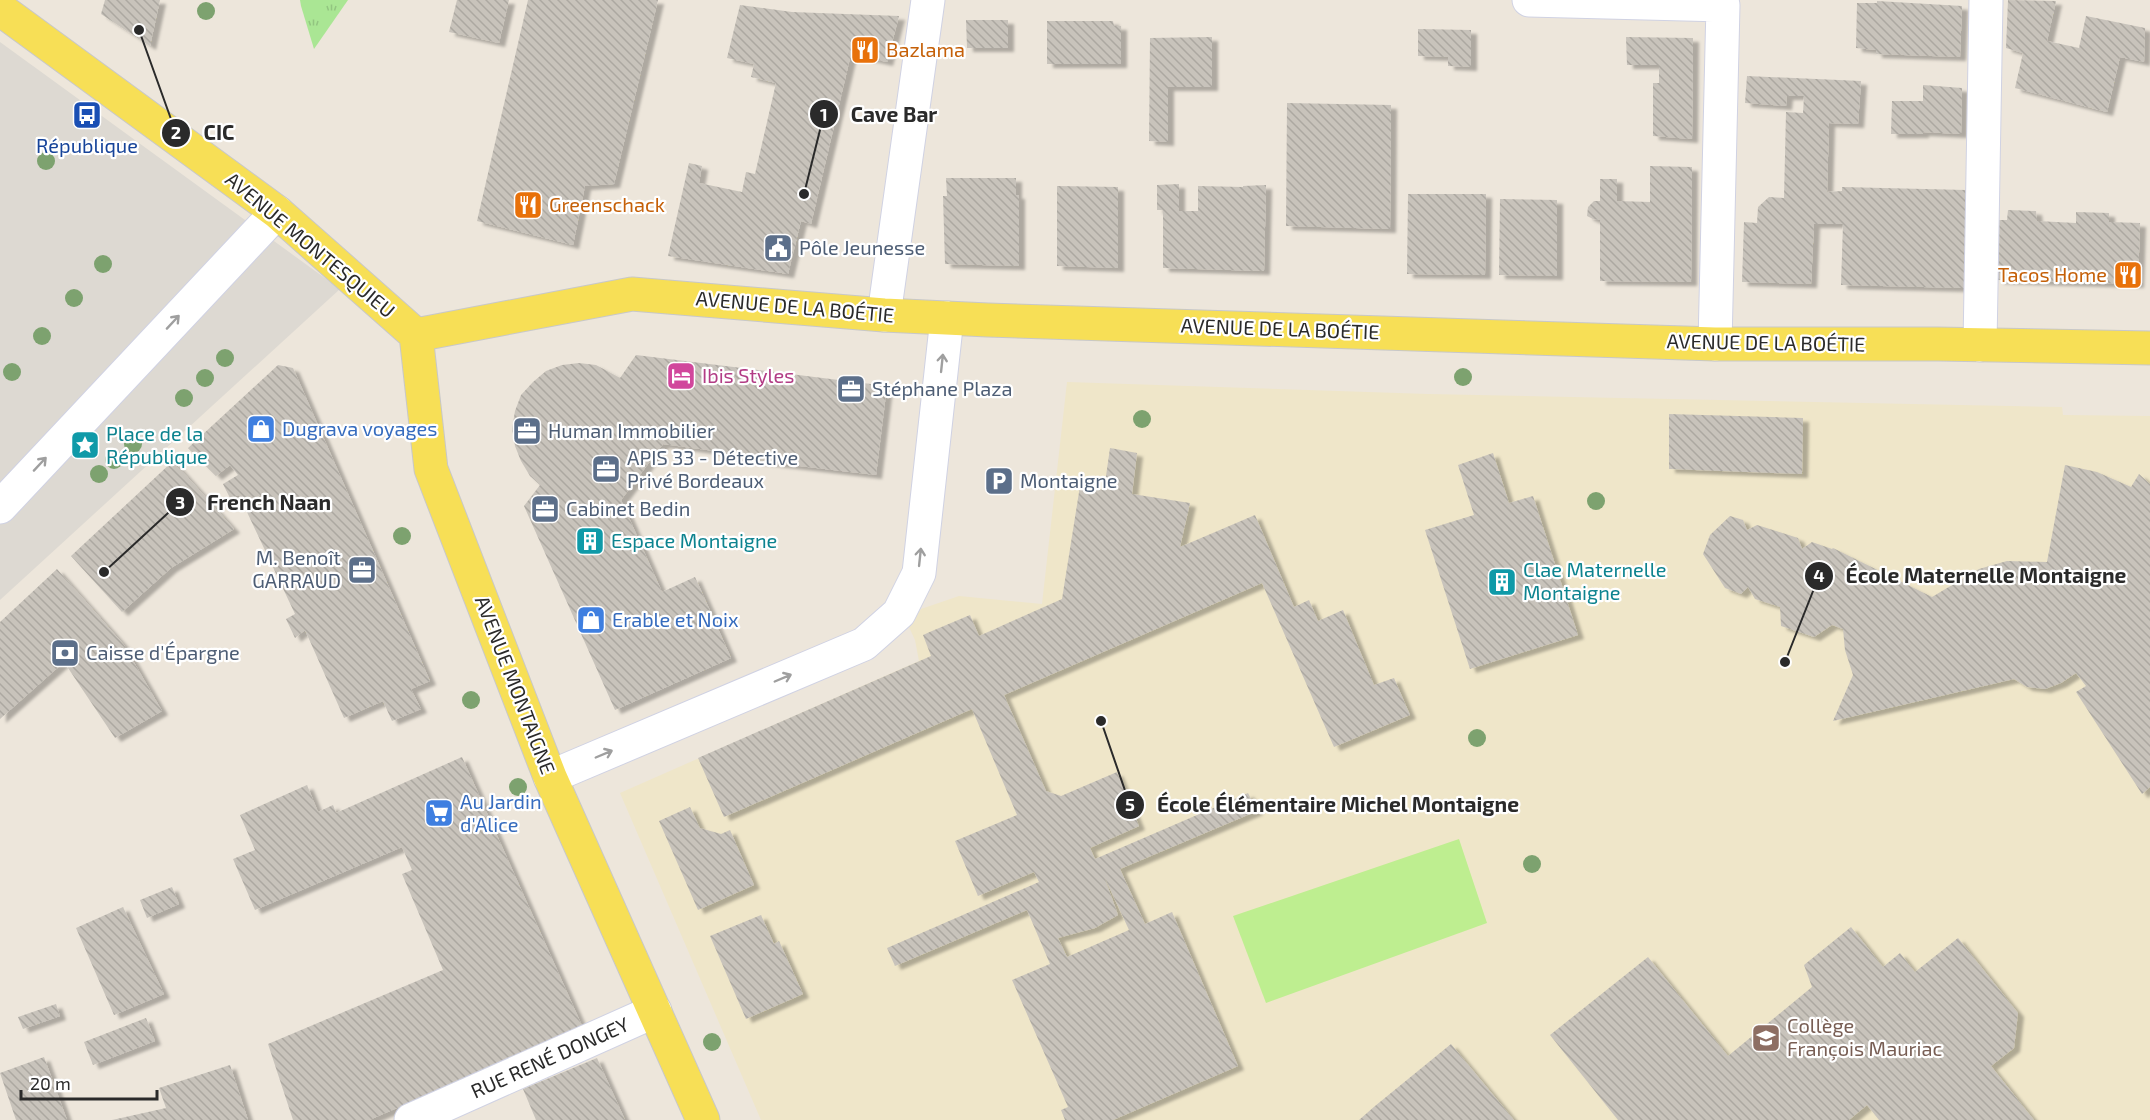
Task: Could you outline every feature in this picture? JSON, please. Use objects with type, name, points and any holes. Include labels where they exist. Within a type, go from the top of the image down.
[{"type":"main road","name":"AVENUE MONTESQUIEU","points":[[0,9],[277,212],[416,335]]},
{"type":"main road","name":"AVENUE DE LA BOÉTIE","points":[[416,335],[632,294],[947,318],[1715,344],[2150,348]]},
{"type":"main road","name":"AVENUE MONTAIGNE","points":[[416,335],[431,469],[550,777],[703,1120]]},
{"type":"street","points":[[884,315],[928,0]]},
{"type":"street","points":[[1529,0],[1723,5],[1715,344]]},
{"type":"street","points":[[1980,345],[1986,0]]},
{"type":"street","points":[[0,507],[277,212]]},
{"type":"street","points":[[550,777],[864,644],[899,614],[919,573],[947,318]]},
{"type":"street","name":"RUE RENÉ DONGEY","points":[[411,1120],[655,1011]]},
{"type":"shaded area","name":"Place de la République","points":[[0,42],[340,289],[0,600]]},
{"type":"shaded area","points":[[1067,382],[1428,394],[2062,407],[2063,415],[2150,416],[2150,1120],[761,1120],[620,793],[919,661],[915,640],[909,627],[921,609],[959,596],[1042,604]]},
{"type":"green space","points":[[300,0],[348,0],[314,49],[301,6]]},
{"type":"green space","points":[[1459,839],[1487,923],[1266,1003],[1233,916]]},
{"type":"building","points":[[105,0],[160,0],[150,46],[101,14]]},
{"type":"building","points":[[457,0],[509,0],[499,43],[449,32]]},
{"type":"building","points":[[528,0],[658,0],[614,184],[585,186],[573,245],[477,221]]},
{"type":"building","points":[[2008,0],[2056,1],[2047,41],[2079,48],[2086,16],[2145,28],[2144,62],[2120,57],[2107,112],[2015,88],[2023,53],[2006,48]]},
{"type":"building","points":[[1877,1],[1962,6],[1960,57],[1876,54],[1876,50],[1856,48],[1857,3],[1877,3]]},
{"type":"building","points":[[740,5],[792,12],[899,16],[887,62],[851,54],[811,224],[801,221],[788,274],[668,256],[689,163],[702,166],[699,183],[742,192],[746,172],[755,174],[776,83],[751,77],[754,64],[727,58]]},
{"type":"building","points":[[966,20],[1008,20],[1008,48],[967,48]]},
{"type":"building","points":[[1047,21],[1113,21],[1114,26],[1121,26],[1121,64],[1047,64]]},
{"type":"building","points":[[1418,29],[1471,30],[1471,67],[1448,66],[1448,57],[1418,56]]},
{"type":"building","points":[[1212,37],[1212,87],[1168,87],[1168,142],[1149,141],[1150,38]]},
{"type":"building","points":[[1626,37],[1693,38],[1692,139],[1653,136],[1653,83],[1659,83],[1659,65],[1627,65]]},
{"type":"building","points":[[1747,76],[1861,81],[1858,124],[1829,123],[1827,192],[1842,191],[1842,187],[1966,190],[1964,288],[1841,285],[1843,224],[1814,224],[1811,284],[1742,282],[1744,222],[1757,223],[1758,207],[1769,197],[1784,198],[1786,112],[1803,113],[1804,96],[1787,96],[1786,106],[1745,103]]},
{"type":"building","points":[[1923,85],[1962,88],[1961,134],[1923,132],[1923,134],[1891,134],[1892,101],[1923,101]]},
{"type":"building","points":[[1287,103],[1391,105],[1390,229],[1286,226]]},
{"type":"building","points":[[1650,166],[1692,167],[1691,282],[1600,281],[1600,220],[1587,216],[1588,207],[1594,201],[1600,201],[1600,179],[1617,179],[1617,201],[1650,202]]},
{"type":"building","points":[[946,178],[1016,178],[1016,195],[1019,195],[1019,266],[945,264],[943,196],[947,196]]},
{"type":"building","points":[[1179,184],[1179,211],[1198,211],[1198,186],[1266,185],[1264,271],[1163,268],[1163,210],[1157,210],[1157,185]]},
{"type":"building","points":[[1057,186],[1118,187],[1118,268],[1057,266]]},
{"type":"building","points":[[1408,194],[1486,194],[1485,275],[1407,274]]},
{"type":"building","points":[[1500,199],[1557,200],[1557,276],[1499,275]]},
{"type":"building","points":[[2008,210],[2036,211],[2037,221],[2076,223],[2076,212],[2109,213],[2109,222],[2140,223],[2138,284],[1998,280],[1999,220],[2007,220]]},
{"type":"building","name":"Espace Montaigne","points":[[636,355],[887,386],[876,475],[723,457],[722,452],[663,444],[621,500],[662,592],[695,577],[731,658],[615,710],[524,506],[540,485],[530,476],[521,461],[512,429],[521,395],[546,371],[562,365],[579,363],[596,365],[620,378]]},
{"type":"building","points":[[278,365],[293,368],[430,681],[411,689],[421,709],[392,721],[383,701],[344,718],[305,630],[295,638],[286,619],[295,614],[239,495],[230,498],[223,484],[238,475],[230,465],[216,476],[188,448]]},
{"type":"building","points":[[1669,414],[1803,418],[1802,474],[1669,469]]},
{"type":"building","points":[[1110,448],[1137,453],[1132,494],[1190,503],[1180,547],[1255,515],[1294,607],[1309,600],[1318,621],[1343,610],[1374,685],[1394,678],[1410,715],[1334,747],[1262,583],[1004,695],[1046,791],[1061,796],[1117,772],[1139,826],[1090,848],[1095,859],[1248,793],[1257,811],[1120,869],[1145,924],[1172,912],[1238,1066],[1113,1120],[1065,1120],[1061,1110],[1068,1107],[1012,980],[1050,964],[1027,910],[895,966],[887,948],[1039,882],[1034,872],[978,896],[955,841],[1017,815],[972,709],[724,817],[698,758],[931,656],[923,635],[932,631],[970,615],[979,636],[1062,599],[1080,486],[1104,490]],"holes":[[[1104,876],[1129,930],[1067,957],[1058,938],[1095,928],[1118,915]]]},
{"type":"building","name":"Clae Maternelle Montaigne","points":[[1493,453],[1509,503],[1533,496],[1578,635],[1470,669],[1425,530],[1474,515],[1458,465]]},
{"type":"building","points":[[173,461],[234,529],[171,568],[122,612],[71,556]]},
{"type":"building","points":[[2065,465],[2097,472],[2131,487],[2139,474],[2150,484],[2150,787],[2142,794],[2076,692],[2086,686],[2076,673],[2061,683],[2045,689],[2027,687],[2014,679],[1833,721],[1853,675],[1845,650],[1843,629],[1832,625],[1814,637],[1781,626],[1780,607],[1755,599],[1748,587],[1741,594],[1725,588],[1703,554],[1710,535],[1730,516],[1743,520],[1747,530],[1757,525],[1798,538],[1802,549],[1812,542],[1833,548],[1932,597],[1979,569],[2007,561],[2047,562]]},
{"type":"building","name":"Caisse d'Épargne","points":[[57,569],[124,645],[162,711],[115,738],[64,662],[0,719],[0,622]]},
{"type":"building","points":[[462,757],[583,1028],[369,1120],[293,1120],[268,1044],[443,970],[402,874],[412,870],[402,847],[255,910],[233,859],[255,850],[240,815],[307,785],[318,812],[333,805],[336,813]]},
{"type":"building","points":[[690,807],[700,828],[721,834],[730,830],[754,885],[698,910],[659,821]]},
{"type":"building","points":[[172,887],[179,904],[147,918],[140,900]]},
{"type":"building","points":[[123,907],[164,994],[114,1015],[76,928]]},
{"type":"building","points":[[761,915],[774,944],[779,941],[803,994],[746,1019],[710,936]]},
{"type":"building","points":[[1851,927],[1883,967],[1900,953],[1915,972],[1958,938],[2018,1013],[2014,1048],[1991,1066],[2034,1120],[1879,1120],[1867,1105],[1849,1120],[1618,1120],[1550,1035],[1648,957],[1728,1056],[1812,987],[1804,965]]},
{"type":"building","points":[[56,1004],[60,1016],[23,1029],[18,1017]]},
{"type":"building","points":[[146,1018],[155,1041],[93,1065],[84,1042]]},
{"type":"building","points":[[1451,1044],[1514,1120],[1359,1120],[1375,1106]]},
{"type":"building","points":[[44,1057],[67,1120],[16,1120],[0,1073]]},
{"type":"building","points":[[597,1058],[625,1120],[536,1120],[523,1089]]},
{"type":"building","points":[[230,1065],[248,1120],[112,1120],[166,1108],[159,1088]]},
{"type":"place","name":"CIC","points":[[139,30]]},
{"type":"place","name":"Bazlama","points":[[865,50]]},
{"type":"place","name":"République","points":[[87,115]]},
{"type":"place","name":"Cave Bar","points":[[804,194]]},
{"type":"place","name":"Greenschack","points":[[528,205]]},
{"type":"place","name":"Pôle Jeunesse","points":[[778,248]]},
{"type":"place","name":"Tacos Home","points":[[2128,275]]},
{"type":"place","name":"Ibis Styles","points":[[681,376]]},
{"type":"place","name":"Stéphane Plaza","points":[[851,389]]},
{"type":"place","name":"Dugrava voyages","points":[[261,429]]},
{"type":"place","name":"Human Immobilier","points":[[527,431]]},
{"type":"place","name":"Place de la République","points":[[85,445]]},
{"type":"place","name":"APIS 33 - Détective Privé Bordeaux","points":[[606,469]]},
{"type":"place","name":"Montaigne","points":[[999,481]]},
{"type":"place","name":"Cabinet Bedin","points":[[545,509]]},
{"type":"place","name":"Espace Montaigne","points":[[590,541]]},
{"type":"place","name":"M. Benoît GARRAUD","points":[[362,570]]},
{"type":"place","name":"French Naan","points":[[104,572]]},
{"type":"place","name":"Clae Maternelle Montaigne","points":[[1502,582]]},
{"type":"place","name":"Erable et Noix","points":[[591,620]]},
{"type":"place","name":"Caisse d'Épargne","points":[[65,653]]},
{"type":"place","name":"École Maternelle Montaigne","points":[[1785,662]]},
{"type":"place","name":"École Élémentaire Michel Montaigne","points":[[1101,721]]},
{"type":"place","name":"Au Jardin d'Alice","points":[[439,813]]},
{"type":"place","name":"Collège François Mauriac","points":[[1766,1038]]}]
